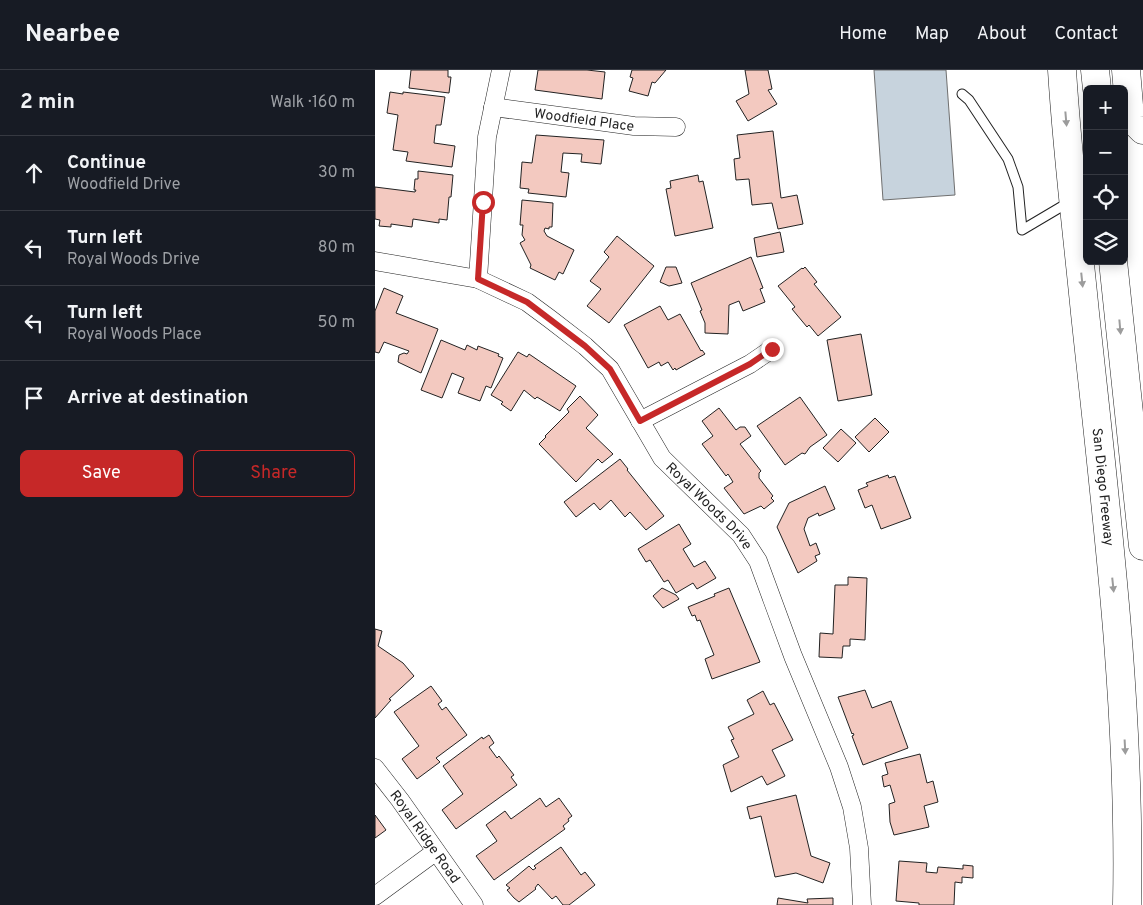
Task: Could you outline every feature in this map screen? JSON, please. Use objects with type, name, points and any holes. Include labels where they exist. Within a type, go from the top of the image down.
[{"type":"highway","name":"San Diego Freeway","points":[[1061,70],[1119,638],[1127,792],[1127,905]]},
{"type":"highway","points":[[1095,70],[1097,85]]},
{"type":"highway","points":[[1126,70],[1130,117],[1143,130]]},
{"type":"highway","points":[[1113,265],[1143,546]]},
{"type":"street","points":[[478,279],[487,137],[501,70]]},
{"type":"street","name":"Woodfield Place","points":[[493,107],[634,126],[676,127]]},
{"type":"street","name":"Royal Woods Drive","points":[[375,261],[478,279],[527,302],[585,346],[610,369],[662,458],[741,535],[758,561],[793,656],[839,767],[852,807],[859,848],[862,905]]},
{"type":"street","points":[[640,421],[750,364],[772,349]]},
{"type":"street","name":"Royal Ridge Road","points":[[375,768],[400,800],[474,905]]},
{"type":"street","points":[[375,896],[435,852]]},
{"type":"lane","points":[[962,94],[969,100],[1008,159],[1018,187],[1022,230],[1073,200]]},
{"type":"shaded area","points":[[874,70],[946,70],[955,195],[883,200]]},
{"type":"building","points":[[411,70],[448,70],[448,77],[451,77],[449,93],[409,88]]},
{"type":"building","points":[[538,70],[605,72],[602,99],[535,90]]},
{"type":"building","points":[[632,70],[666,70],[655,83],[652,82],[648,96],[629,91],[633,78],[630,77]]},
{"type":"building","points":[[745,70],[768,70],[772,89],[768,90],[777,104],[748,121],[736,101],[749,94]]},
{"type":"building","points":[[390,92],[445,97],[441,125],[436,125],[434,143],[455,146],[452,167],[406,161],[408,152],[393,150],[398,115],[387,113]]},
{"type":"building","points":[[773,131],[781,198],[797,195],[803,224],[778,229],[772,203],[752,205],[749,179],[736,180],[734,159],[740,158],[737,135]]},
{"type":"building","points":[[536,135],[604,140],[601,164],[581,162],[582,154],[563,153],[561,172],[569,173],[566,197],[528,193],[529,189],[520,188],[522,162],[532,163]]},
{"type":"building","points":[[418,171],[453,175],[447,220],[439,219],[439,223],[413,219],[412,227],[391,224],[391,227],[379,226],[380,220],[375,219],[375,187],[415,192],[415,179],[418,179]]},
{"type":"building","points":[[698,175],[699,182],[703,181],[713,228],[675,236],[666,189],[671,188],[670,181]]},
{"type":"building","points":[[522,200],[553,203],[552,227],[549,227],[549,229],[545,228],[544,231],[547,236],[574,250],[563,274],[559,272],[555,280],[530,268],[531,265],[520,243],[525,240],[522,235],[523,225],[520,225]]},
{"type":"building","points":[[780,232],[784,252],[757,257],[754,238]]},
{"type":"building","points":[[617,236],[654,266],[609,323],[587,306],[601,289],[590,281],[609,257],[604,252]]},
{"type":"building","points":[[751,257],[763,288],[760,289],[765,302],[743,311],[739,301],[729,305],[728,334],[705,333],[705,323],[700,311],[702,310],[691,283]]},
{"type":"building","points":[[666,267],[676,267],[682,283],[669,286],[660,282]]},
{"type":"building","points":[[805,267],[817,282],[814,284],[841,317],[818,336],[809,325],[807,327],[792,309],[795,307],[778,286]]},
{"type":"building","points":[[384,288],[403,296],[396,313],[438,329],[421,373],[398,362],[399,355],[407,354],[409,351],[384,342],[379,353],[375,352],[375,311]]},
{"type":"building","points":[[660,306],[668,320],[680,314],[701,351],[705,354],[676,370],[675,368],[673,370],[668,362],[661,366],[659,362],[648,368],[624,325]]},
{"type":"building","points":[[861,334],[872,395],[838,401],[827,340]]},
{"type":"building","points":[[441,340],[465,350],[467,345],[477,350],[478,346],[499,354],[498,356],[503,358],[491,388],[486,386],[480,401],[458,393],[464,378],[452,373],[442,398],[421,390]]},
{"type":"building","points":[[518,352],[527,357],[529,354],[576,386],[560,411],[537,397],[535,399],[524,390],[511,411],[501,404],[503,402],[491,395]]},
{"type":"building","points":[[580,396],[598,415],[586,428],[613,454],[602,463],[598,459],[576,482],[539,444],[569,412],[567,409]]},
{"type":"building","points":[[800,397],[827,435],[810,447],[805,454],[802,453],[785,465],[757,426]]},
{"type":"building","points":[[719,408],[736,430],[740,427],[745,427],[751,436],[740,444],[761,471],[759,478],[773,496],[771,498],[774,501],[764,509],[761,506],[744,514],[724,488],[733,482],[728,474],[726,476],[702,444],[713,436],[702,421]]},
{"type":"building","points":[[875,418],[889,432],[869,452],[855,437]]},
{"type":"building","points":[[841,429],[856,443],[838,462],[823,448]]},
{"type":"building","points":[[620,459],[664,516],[646,530],[630,512],[625,517],[611,500],[600,510],[594,503],[576,517],[564,502]]},
{"type":"building","points":[[888,475],[889,478],[895,476],[911,518],[881,529],[872,505],[865,508],[858,490],[868,486],[866,483]]},
{"type":"building","points":[[825,486],[835,509],[819,516],[818,513],[808,518],[804,529],[810,546],[816,543],[820,554],[815,556],[817,561],[798,573],[777,527],[789,503]]},
{"type":"building","points":[[679,524],[691,544],[683,549],[694,567],[705,561],[716,578],[697,589],[693,583],[676,593],[668,580],[664,582],[650,560],[646,562],[638,549]]},
{"type":"building","points":[[848,577],[867,578],[865,640],[850,639],[850,646],[843,646],[842,658],[819,657],[820,633],[833,634],[835,585],[848,585]]},
{"type":"building","points":[[662,588],[676,595],[679,599],[663,608],[653,596]]},
{"type":"building","points":[[729,588],[760,662],[712,679],[705,659],[714,655],[700,620],[697,621],[695,615],[692,616],[688,607]]},
{"type":"building","points":[[375,629],[382,631],[378,646],[403,663],[414,676],[389,699],[391,700],[375,718]]},
{"type":"building","points":[[431,686],[442,701],[438,704],[442,710],[446,707],[467,735],[436,758],[440,762],[417,779],[402,759],[419,746],[394,712]]},
{"type":"building","points":[[865,690],[872,708],[891,701],[908,748],[863,765],[852,736],[854,735],[838,697]]},
{"type":"building","points":[[763,691],[770,705],[774,703],[793,740],[772,750],[785,776],[767,785],[762,776],[731,792],[723,765],[739,757],[731,740],[734,739],[728,727],[754,714],[747,700]]},
{"type":"building","points":[[489,735],[494,743],[489,747],[514,775],[511,777],[517,785],[456,829],[442,810],[463,794],[443,766],[482,737],[483,739]]},
{"type":"building","points":[[920,754],[927,783],[933,781],[938,802],[924,806],[929,827],[894,835],[890,822],[889,804],[895,802],[890,785],[884,787],[882,776],[888,774],[885,763]]},
{"type":"building","points":[[796,795],[811,856],[830,863],[823,883],[796,873],[775,877],[761,816],[750,819],[747,807]]},
{"type":"building","points":[[540,798],[546,807],[559,798],[572,816],[563,826],[565,829],[494,880],[476,856],[497,841],[486,825],[505,811],[511,819]]},
{"type":"building","points":[[375,815],[386,830],[375,838]]},
{"type":"building","points":[[561,847],[581,875],[585,872],[595,885],[569,905],[563,905],[556,896],[552,899],[538,884],[536,889],[519,902],[514,898],[507,890],[510,888],[506,885],[529,866],[533,870],[536,868],[534,866]]},
{"type":"building","points":[[899,861],[927,863],[926,872],[937,873],[938,867],[963,869],[963,865],[973,866],[973,878],[962,877],[962,883],[955,882],[954,905],[919,905],[919,903],[896,901]]},
{"type":"building","points":[[778,898],[808,903],[807,899],[833,898],[833,905],[777,905]]},
{"type":"route","points":[[483,202],[478,279],[527,302],[585,346],[610,369],[640,421],[750,364],[772,349]]}]
